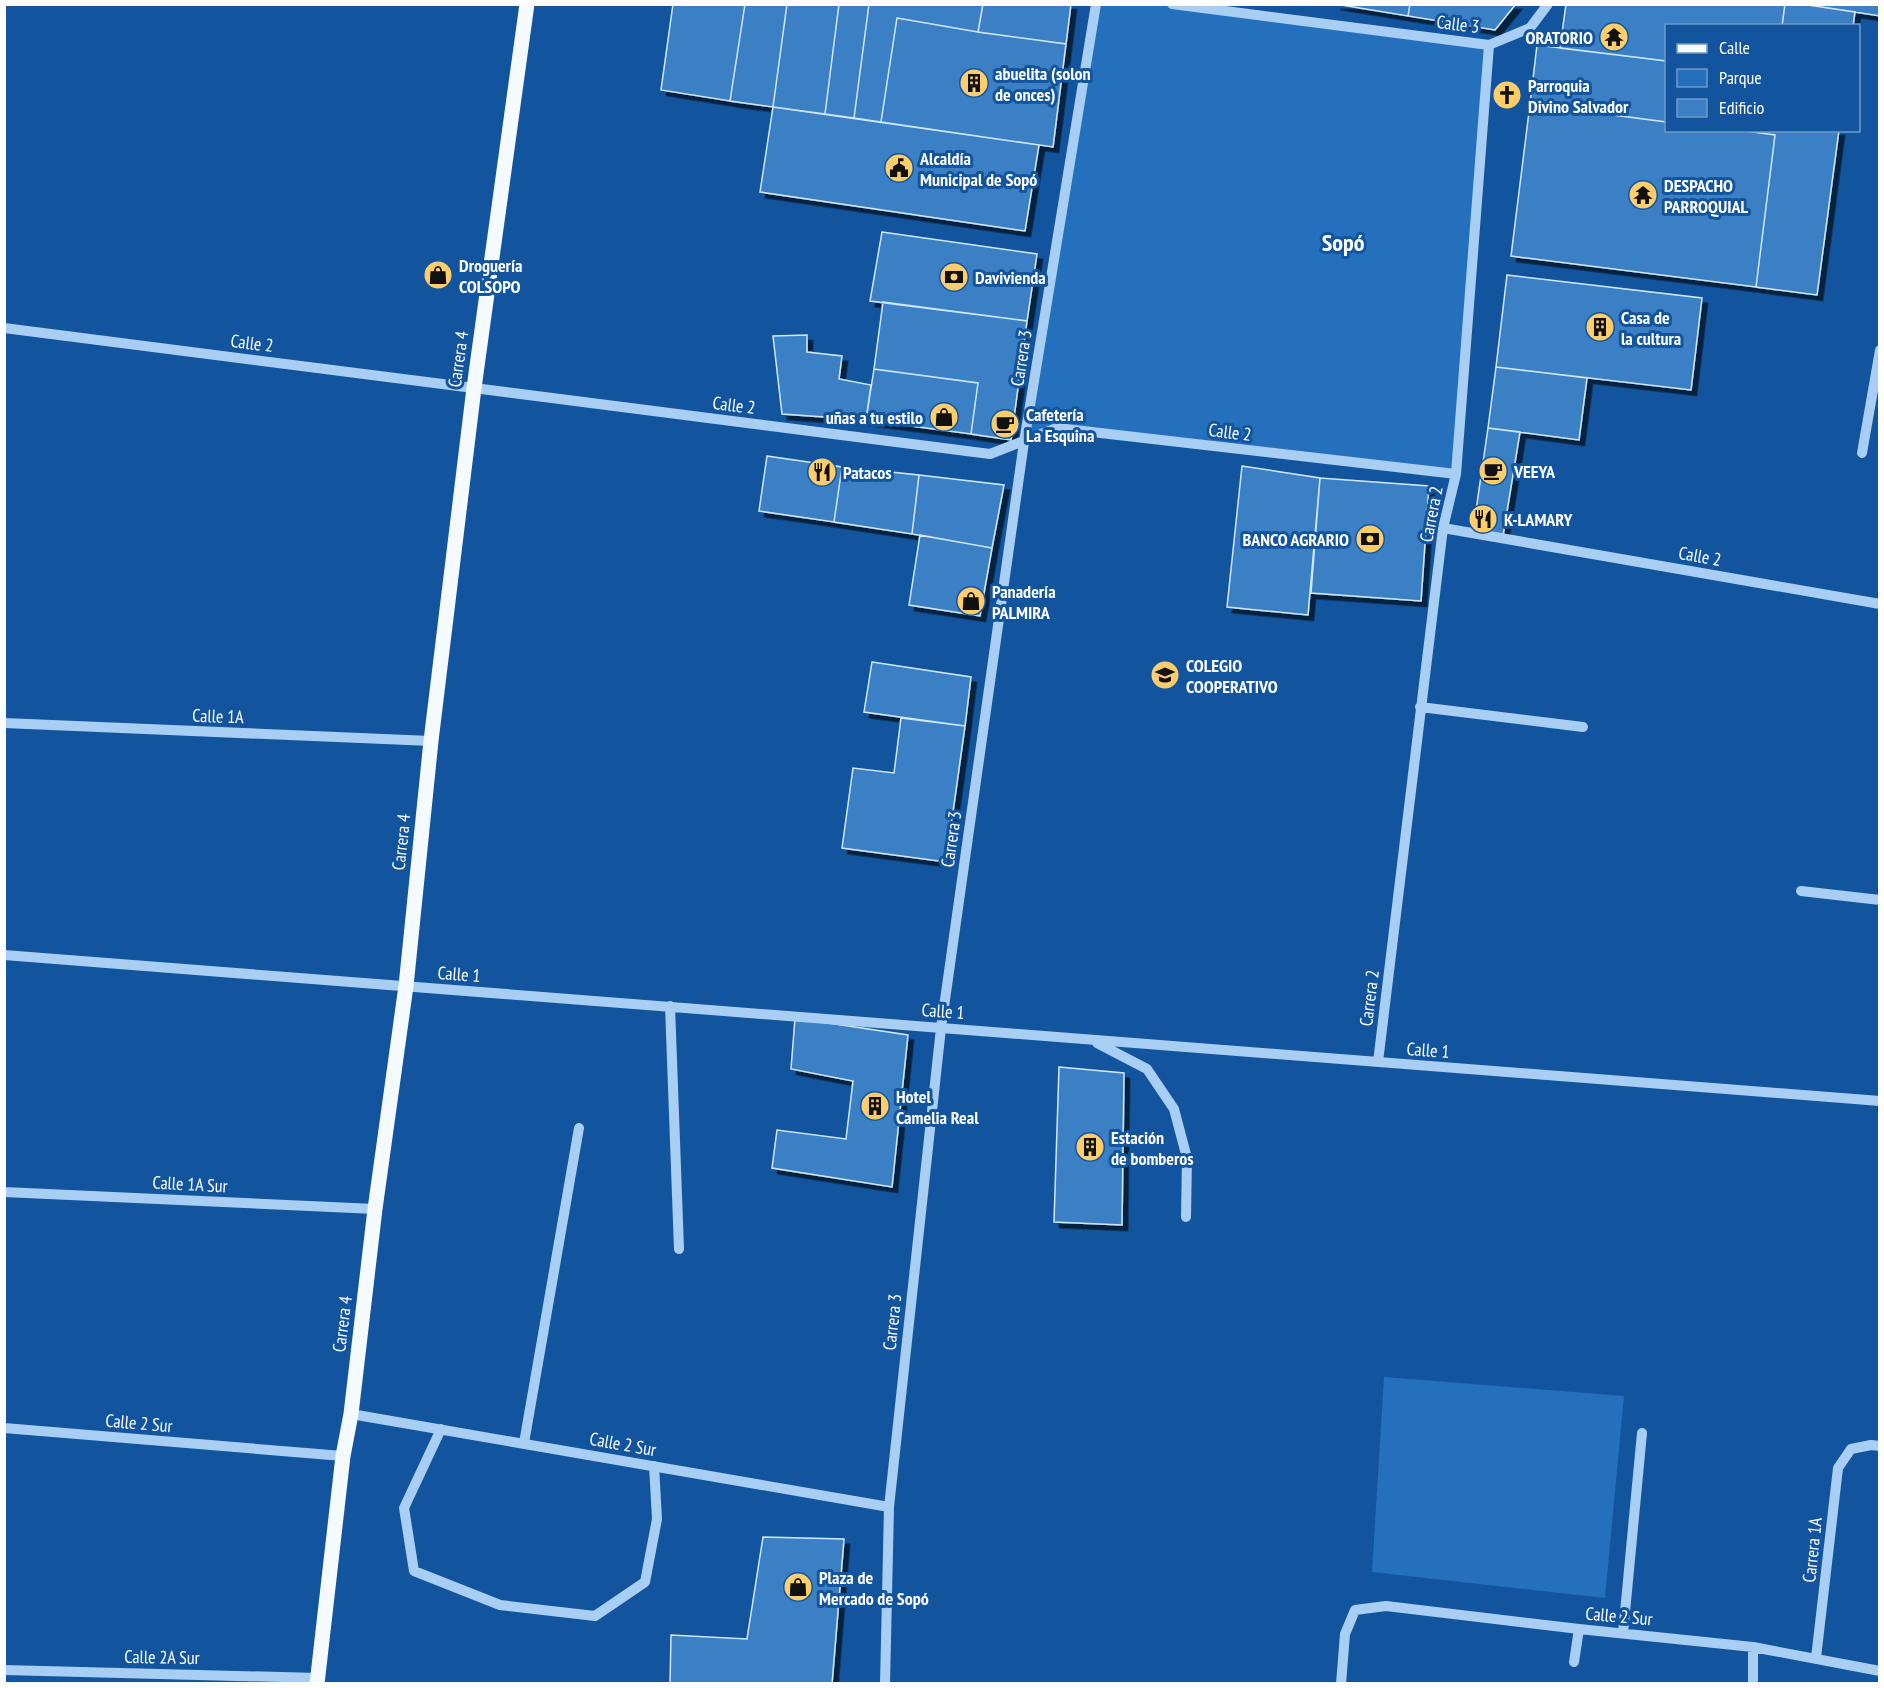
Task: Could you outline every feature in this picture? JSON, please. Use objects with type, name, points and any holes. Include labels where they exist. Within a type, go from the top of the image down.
[{"type":"main road","name":"Carrera 4","points":[[318,1681],[343,1456],[351,1414],[375,1209],[406,986],[431,741],[474,388],[527,4]]},
{"type":"street","name":"Carrera 3","points":[[885,1683],[889,1507],[940,1028],[1024,442],[1096,4]]},
{"type":"street","name":"Calle 3","points":[[1173,4],[1489,45]]},
{"type":"street","points":[[1489,45],[1530,28],[1548,4]]},
{"type":"street","name":"Carrera 2","points":[[1378,1062],[1443,528],[1456,474],[1489,45]]},
{"type":"street","name":"Calle 2","points":[[4,328],[990,454],[1057,428],[1456,474]]},
{"type":"street","points":[[1862,453],[1880,350]]},
{"type":"street","name":"Calle 2","points":[[1443,528],[1880,604]]},
{"type":"street","points":[[1420,707],[1583,726]]},
{"type":"street","name":"Calle 1A","points":[[4,723],[431,741]]},
{"type":"street","points":[[1801,891],[1880,900]]},
{"type":"street","name":"Calle 1","points":[[4,955],[1880,1101]]},
{"type":"street","points":[[670,1006],[679,1250]]},
{"type":"street","points":[[1092,1040],[1147,1069],[1174,1109],[1187,1158],[1186,1217]]},
{"type":"street","points":[[524,1443],[579,1128]]},
{"type":"street","name":"Calle 1A Sur","points":[[4,1192],[375,1209]]},
{"type":"street","name":"Calle 2 Sur","points":[[351,1414],[889,1507]]},
{"type":"street","name":"Calle 2 Sur","points":[[4,1428],[343,1456]]},
{"type":"street","points":[[441,1429],[404,1508],[414,1571],[500,1605],[595,1616],[645,1582],[657,1519],[654,1466]]},
{"type":"street","points":[[1623,1633],[1642,1434]]},
{"type":"street","name":"Carrera 1A","points":[[1816,1658],[1838,1468],[1851,1449],[1871,1445],[1880,1446]]},
{"type":"street","name":"Calle 2 Sur","points":[[1341,1683],[1345,1634],[1355,1610],[1386,1606],[1753,1647],[1880,1671]]},
{"type":"street","points":[[1574,1662],[1579,1629]]},
{"type":"street","points":[[1753,1647],[1753,1681]]},
{"type":"street","name":"Calle 2A Sur","points":[[4,1670],[318,1681]]},
{"type":"green space","points":[[1096,5],[1172,5],[1489,45],[1456,474],[1057,428],[1024,442]]},
{"type":"green space","points":[[1384,1377],[1624,1396],[1605,1598],[1372,1572]]},
{"type":"building","points":[[673,4],[745,4],[730,101],[661,90]]},
{"type":"building","points":[[745,4],[787,4],[773,107],[730,101]]},
{"type":"building","points":[[787,4],[839,4],[825,114],[773,107]]},
{"type":"building","points":[[839,4],[869,4],[854,118],[825,114]]},
{"type":"building","points":[[869,4],[983,4],[978,32],[897,18],[881,122],[854,118]]},
{"type":"building","points":[[983,4],[1071,4],[1066,44],[978,32]]},
{"type":"building","points":[[1335,4],[1410,4],[1408,16]]},
{"type":"building","points":[[1410,4],[1516,4],[1495,30],[1408,16]]},
{"type":"building","name":"ORATORIO","points":[[1566,4],[1785,4],[1782,24],[1665,24],[1665,61],[1560,48]]},
{"type":"building","points":[[1785,4],[1801,4],[1855,12],[1853,24],[1782,24]]},
{"type":"building","points":[[1802,4],[1880,4],[1880,16]]},
{"type":"building","name":"abuelita (solon de onces)","points":[[897,18],[1066,44],[1053,147],[881,122]]},
{"type":"building","points":[[1537,45],[1665,61],[1665,122],[1530,104]]},
{"type":"building","name":"DESPACHO PARROQUIAL","points":[[1530,104],[1665,122],[1665,132],[1753,132],[1775,135],[1756,287],[1511,256]]},
{"type":"building","name":"Alcaldía Municipal de Sopó","points":[[773,107],[1039,145],[1025,231],[760,192]]},
{"type":"building","points":[[1753,132],[1839,132],[1817,295],[1756,287],[1775,135]]},
{"type":"building","name":"Davivienda","points":[[882,232],[1037,254],[1027,321],[870,301]]},
{"type":"building","name":"Casa de la cultura","points":[[1507,275],[1702,298],[1691,390],[1496,367]]},
{"type":"building","points":[[883,302],[1027,321],[1011,440],[971,434],[978,383],[874,369]]},
{"type":"building","points":[[807,335],[807,352],[842,356],[839,379],[871,385],[866,420],[782,414],[773,336]]},
{"type":"building","points":[[1496,367],[1587,378],[1579,440],[1488,428]]},
{"type":"building","points":[[874,369],[978,383],[971,434],[866,420]]},
{"type":"building","points":[[1488,428],[1520,432],[1503,536],[1473,531]]},
{"type":"building","points":[[767,456],[842,467],[834,522],[759,511]]},
{"type":"building","points":[[1242,466],[1320,478],[1308,615],[1227,607]]},
{"type":"building","points":[[842,467],[919,475],[912,534],[834,522]]},
{"type":"building","points":[[919,475],[1004,485],[992,548],[912,534]]},
{"type":"building","name":"BANCO AGRARIO","points":[[1320,478],[1429,486],[1421,601],[1311,593]]},
{"type":"building","points":[[920,535],[992,548],[980,616],[909,605]]},
{"type":"building","points":[[872,662],[971,677],[965,726],[864,712]]},
{"type":"building","points":[[901,718],[965,726],[946,862],[842,848],[853,768],[894,773]]},
{"type":"building","name":"Hotel Camelia Real","points":[[795,1018],[908,1035],[892,1187],[772,1168],[777,1130],[846,1139],[853,1081],[791,1069]]},
{"type":"building","name":"Estación de bomberos","points":[[1059,1067],[1124,1073],[1122,1225],[1054,1222]]},
{"type":"building","name":"Plaza de Mercado de Sopó","points":[[763,1537],[844,1539],[832,1684],[670,1684],[671,1635],[747,1639]]},
{"type":"place","name":"ORATORIO","points":[[1614,37]]},
{"type":"place","name":"abuelita (solon de onces)","points":[[974,83]]},
{"type":"place","name":"Parroquia Divino Salvador","points":[[1507,95]]},
{"type":"place","name":"Alcaldía Municipal de Sopó","points":[[899,168]]},
{"type":"place","name":"DESPACHO PARROQUIAL","points":[[1643,195]]},
{"type":"place","name":"Droguería COLSOPO","points":[[438,275]]},
{"type":"place","name":"Davivienda","points":[[954,277]]},
{"type":"place","name":"Casa de la cultura","points":[[1600,327]]},
{"type":"place","name":"uñas a tu estilo","points":[[944,417]]},
{"type":"place","name":"Cafetería La Esquina","points":[[1005,424]]},
{"type":"place","name":"VEEYA","points":[[1493,471]]},
{"type":"place","name":"Patacos","points":[[822,472]]},
{"type":"place","name":"K-LAMARY","points":[[1483,519]]},
{"type":"place","name":"BANCO AGRARIO","points":[[1370,539]]},
{"type":"place","name":"Panadería PALMIRA","points":[[971,601]]},
{"type":"place","name":"COLEGIO COOPERATIVO","points":[[1165,675]]},
{"type":"place","name":"Hotel Camelia Real","points":[[875,1106]]},
{"type":"place","name":"Estación de bomberos","points":[[1090,1147]]},
{"type":"place","name":"Plaza de Mercado de Sopó","points":[[798,1587]]},
{"type":"district","name":"Sopó","points":[[1343,242]]}]
